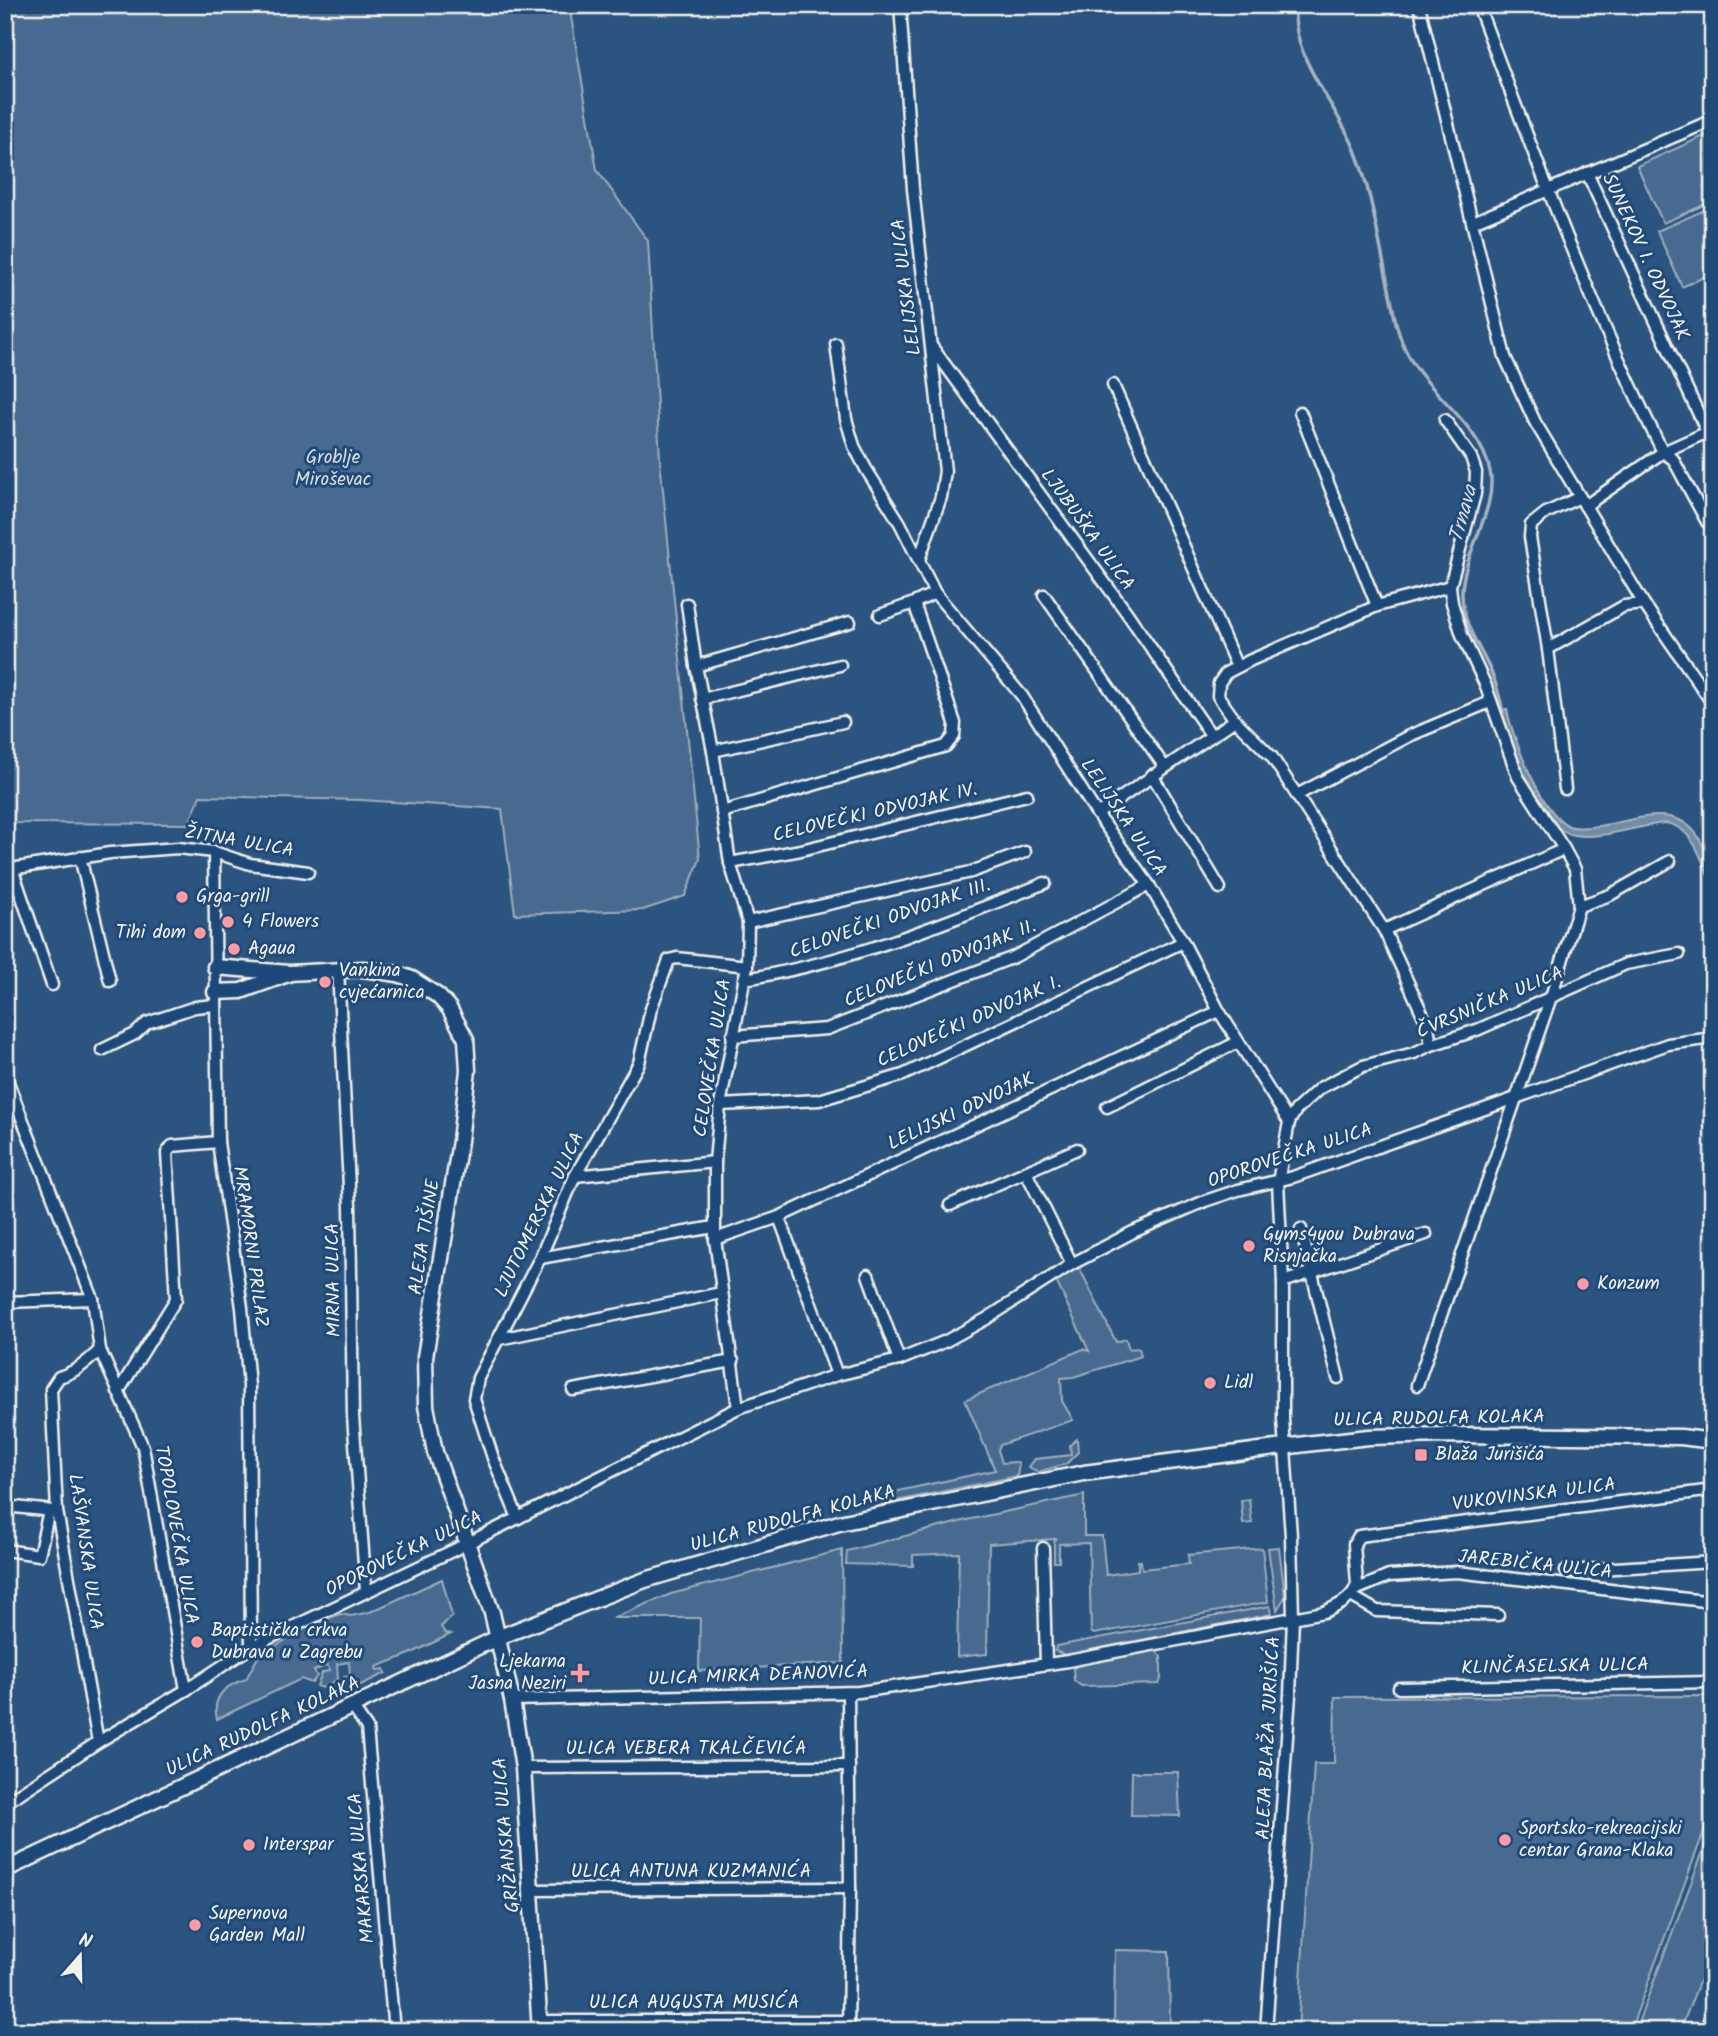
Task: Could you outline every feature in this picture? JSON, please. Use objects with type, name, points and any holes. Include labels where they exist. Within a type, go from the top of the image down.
[{"type":"main road","name":"ALEJA TIŠINE","points":[[215,967],[289,973],[338,969],[386,971],[412,979],[438,996],[449,1008],[466,1039],[468,1070],[460,1141],[425,1357],[424,1379],[435,1452],[492,1613],[497,1638]]},
{"type":"main road","name":"ALEJA TIŠINE","points":[[215,998],[289,973]]},
{"type":"main road","points":[[1690,1438],[1713,1434]]},
{"type":"main road","name":"ULICA RUDOLFA KOLAKA","points":[[5,1870],[497,1638],[645,1580],[839,1523],[1084,1473],[1369,1437],[1446,1435],[1690,1438],[1713,1441]]},
{"type":"main road","name":"ULICA RUDOLFA KOLAKA","points":[[1650,1438],[1713,1451]]},
{"type":"main road","name":"GRIŽANSKA ULICA","points":[[497,1638],[512,1700],[523,1768],[540,2026]]},
{"type":"main road","points":[[1707,2031],[1713,2016]]},
{"type":"street","name":"LELIJSKA ULICA","points":[[900,5],[913,189],[945,471],[940,497],[919,560]]},
{"type":"street","points":[[1419,5],[1505,357],[1535,422],[1644,604],[1713,704]]},
{"type":"street","points":[[1478,5],[1599,311],[1663,452],[1673,459],[1707,522]]},
{"type":"street","name":"SUNEKOV I. ODVOJAK","points":[[1473,222],[1713,120]]},
{"type":"street","name":"SUNEKOV I. ODVOJAK","points":[[1548,649],[1532,550],[1531,525],[1546,513],[1583,502],[1663,452],[1710,431],[1587,173]]},
{"type":"street","name":"LELIJSKA ULICA","points":[[836,344],[846,419],[854,446],[935,593],[1022,696],[1097,814],[1149,885],[1219,1011],[1289,1122]]},
{"type":"street","name":"LJUBUŠKA ULICA","points":[[932,347],[1127,613],[1211,735]]},
{"type":"street","points":[[1113,385],[1237,667]]},
{"type":"street","points":[[1300,412],[1377,607]]},
{"type":"street","points":[[1417,1385],[1551,996],[1579,906],[1575,869],[1518,777],[1485,684],[1462,635],[1452,603],[1450,586],[1475,494],[1476,472],[1471,457],[1445,420]]},
{"type":"street","points":[[1431,1045],[1428,1026],[1384,930],[1272,757],[1235,720],[1218,696],[1219,683],[1226,673],[1237,667],[1377,607],[1450,586]]},
{"type":"street","points":[[880,615],[914,604],[935,593]]},
{"type":"street","points":[[1044,594],[1164,766]]},
{"type":"street","name":"CELOVEČKA ULICA","points":[[687,604],[730,863],[748,922],[747,966],[720,1105],[715,1162],[715,1239],[738,1408]]},
{"type":"street","points":[[722,812],[946,746],[954,736],[955,723],[914,604]]},
{"type":"street","points":[[1565,789],[1548,649],[1624,606],[1644,604]]},
{"type":"street","points":[[696,666],[850,622]]},
{"type":"street","points":[[702,699],[840,665]]},
{"type":"street","points":[[1297,795],[1409,736],[1490,702]]},
{"type":"street","points":[[1097,814],[1235,720]]},
{"type":"street","points":[[713,751],[843,722]]},
{"type":"street","points":[[1152,775],[1220,888]]},
{"type":"street","name":"CELOVEČKI ODVOJAK IV.","points":[[730,863],[801,850],[1027,795]]},
{"type":"street","name":"ŽITNA ULICA","points":[[52,985],[9,869],[153,848],[214,852],[250,864],[309,872]]},
{"type":"street","points":[[1384,930],[1564,849]]},
{"type":"street","name":"MRAMORNI PRILAZ","points":[[214,852],[218,1142],[242,1308],[249,1386],[251,1647]]},
{"type":"street","points":[[748,922],[971,872],[1025,852]]},
{"type":"street","points":[[80,857],[110,981]]},
{"type":"street","points":[[1579,906],[1610,895],[1670,861]]},
{"type":"street","name":"CELOVEČKI ODVOJAK III.","points":[[744,979],[792,971],[885,942],[1045,883]]},
{"type":"street","name":"CELOVEČKI ODVOJAK II.","points":[[732,1035],[827,1029],[1014,957],[1149,885]]},
{"type":"street","name":"CELOVEČKI ODVOJAK I.","points":[[720,1105],[819,1100],[903,1075],[1183,942]]},
{"type":"street","name":"ČVRSNIČKA ULICA","points":[[1289,1122],[1302,1104],[1320,1088],[1363,1066],[1414,1053],[1477,1030],[1626,964],[1679,954]]},
{"type":"street","name":"LJUTOMERSKA ULICA","points":[[518,1518],[493,1458],[474,1399],[478,1378],[540,1258],[575,1176],[639,1063],[651,1009],[669,960],[677,958],[747,966]]},
{"type":"street","name":"MIRNA ULICA","points":[[338,969],[350,1206],[353,1416],[366,1591]]},
{"type":"street","points":[[102,1050],[129,1038],[147,1023],[215,998]]},
{"type":"street","name":"LELIJSKI ODVOJAK","points":[[715,1239],[779,1217],[1219,1011]]},
{"type":"street","name":"OPOROVEČKA ULICA","points":[[5,1803],[251,1647],[738,1408],[837,1375],[899,1360],[946,1341],[1072,1264],[1133,1232],[1195,1205],[1238,1190],[1278,1182],[1668,1044],[1713,1038]]},
{"type":"street","points":[[1107,1107],[1238,1042]]},
{"type":"street","name":"TOPOLOVEČKA ULICA","points":[[5,1075],[93,1299],[100,1350],[144,1447],[186,1690]]},
{"type":"street","points":[[1278,1182],[1289,1122]]},
{"type":"street","points":[[118,1392],[176,1299],[167,1153],[172,1146],[218,1142]]},
{"type":"street","points":[[950,1205],[1077,1149]]},
{"type":"street","points":[[575,1176],[715,1162]]},
{"type":"street","points":[[1026,1172],[1072,1264]]},
{"type":"street","name":"ALEJA BLAŽA JURIŠIĆA","points":[[1266,2031],[1293,1618],[1291,1536],[1284,1446],[1283,1283],[1278,1182]]},
{"type":"street","points":[[779,1217],[837,1375]]},
{"type":"street","points":[[540,1258],[714,1227]]},
{"type":"street","points":[[1301,1229],[1338,1378]]},
{"type":"street","points":[[1283,1283],[1426,1234]]},
{"type":"street","points":[[867,1275],[899,1360]]},
{"type":"street","points":[[499,1339],[721,1293]]},
{"type":"street","points":[[5,1302],[93,1299]]},
{"type":"street","name":"LAŠVANSKA ULICA","points":[[98,1742],[53,1511],[51,1389],[59,1377],[70,1374],[100,1350]]},
{"type":"street","points":[[573,1390],[733,1361]]},
{"type":"street","name":"VUKOVINSKA ULICA","points":[[1353,1593],[1357,1572],[1354,1544],[1359,1536],[1713,1490]]},
{"type":"street","points":[[5,1506],[53,1511],[39,1555],[5,1550]]},
{"type":"street","points":[[1043,1548],[1046,1663]]},
{"type":"street","points":[[1566,1571],[1713,1562]]},
{"type":"street","name":"JAREBIČKA ULICA","points":[[1293,1618],[1324,1612],[1353,1593],[1389,1576],[1457,1573],[1713,1602]]},
{"type":"street","points":[[1353,1593],[1377,1611],[1498,1615]]},
{"type":"street","name":"ULICA MIRKA DEANOVIĆA","points":[[512,1700],[848,1693],[1046,1663],[1293,1618]]},
{"type":"street","name":"KLINČASELSKA ULICA","points":[[1399,1688],[1713,1682]]},
{"type":"street","points":[[848,1693],[848,2026]]},
{"type":"street","name":"MAKARSKA ULICA","points":[[352,1706],[367,1728],[394,2031]]},
{"type":"street","name":"ULICA VEBERA TKALČEVIĆA","points":[[523,1768],[849,1766]]},
{"type":"street","name":"ULICA ANTUNA KUZMANIĆA","points":[[531,1890],[850,1888]]},
{"type":"street","name":"ULICA AUGUSTA MUSIĆA","points":[[540,2026],[848,2026]]},
{"type":"green space","name":"Groblje Miroševac","points":[[5,5],[569,5],[597,170],[648,241],[660,460],[700,859],[685,896],[643,910],[515,914],[502,809],[361,800],[200,796],[189,824],[5,823]]},
{"type":"green space","points":[[1713,132],[1713,201],[1663,223],[1637,166]]},
{"type":"green space","points":[[1709,208],[1713,216],[1713,273],[1682,287],[1657,231]]},
{"type":"green space","points":[[1079,1267],[1116,1342],[1126,1339],[1129,1349],[1139,1348],[1141,1356],[1073,1377],[1061,1378],[1062,1401],[1073,1420],[1000,1445],[998,1450],[1002,1463],[1019,1464],[1017,1476],[882,1504],[880,1495],[995,1470],[965,1400],[1083,1349],[1089,1351],[1056,1281]]},
{"type":"green space","points":[[1077,1439],[1078,1452],[1066,1464],[1038,1472],[1029,1467],[1035,1459],[1071,1455],[1070,1445]]},
{"type":"green space","points":[[1084,1495],[1084,1536],[1102,1536],[1106,1575],[1138,1570],[1138,1561],[1141,1561],[1142,1569],[1189,1564],[1188,1555],[1262,1548],[1268,1602],[1094,1634],[1091,1632],[1089,1543],[1059,1544],[1059,1562],[1054,1562],[1056,1539],[989,1544],[987,1654],[957,1657],[959,1553],[913,1555],[913,1566],[846,1564],[847,1551],[967,1520]]},
{"type":"green space","points":[[1249,1499],[1252,1523],[1243,1524],[1241,1500]]},
{"type":"green space","points":[[1279,1547],[1285,1597],[1277,1610],[1268,1548]]},
{"type":"green space","points":[[842,1550],[843,1663],[699,1671],[700,1618],[613,1618],[671,1594]]},
{"type":"green space","points":[[442,1579],[452,1616],[441,1627],[445,1633],[451,1634],[376,1667],[377,1670],[384,1669],[386,1673],[337,1696],[334,1687],[344,1681],[344,1677],[350,1676],[349,1662],[337,1664],[338,1679],[323,1688],[317,1686],[322,1673],[330,1670],[327,1665],[314,1671],[317,1676],[312,1683],[301,1679],[217,1719],[218,1698],[226,1688],[246,1679],[258,1657],[307,1627],[340,1614],[351,1616],[370,1612]]},
{"type":"green space","points":[[1270,1606],[1272,1614],[1065,1655],[1055,1651],[1056,1646]]},
{"type":"green space","points":[[1153,1649],[1161,1656],[1159,1684],[1081,1686],[1074,1680],[1073,1669],[1079,1664]]},
{"type":"green space","name":"Sportsko-rekreacijski centar Grana-Klaka","points":[[1713,1696],[1713,1807],[1630,2031],[1298,2031],[1314,1764],[1334,1764],[1335,1697]]},
{"type":"green space","points":[[1132,1772],[1178,1772],[1180,1816],[1131,1815]]},
{"type":"green space","points":[[1713,1825],[1713,1946],[1680,2031],[1635,2031]]},
{"type":"green space","points":[[1115,1950],[1169,1951],[1170,2023],[1114,2026]]},
{"type":"shaded area","points":[[1507,709],[1530,774],[1559,819],[1577,828],[1650,816],[1677,819],[1689,826],[1699,838],[1708,856],[1713,889],[1696,848],[1683,831],[1674,825],[1664,823],[1584,836],[1561,829],[1548,818],[1526,783],[1497,711]]},
{"type":"waterway","name":"Trnava","points":[[1295,5],[1296,25],[1307,62],[1347,132],[1361,166],[1395,320],[1404,347],[1417,370],[1465,424],[1485,454],[1490,471],[1489,501],[1468,563],[1462,594],[1468,625],[1493,677],[1503,712]]},
{"type":"place","name":"Grga-grill","points":[[182,897]]},
{"type":"place","name":"4 Flowers","points":[[228,922]]},
{"type":"place","name":"Tihi dom","points":[[200,933]]},
{"type":"place","name":"Agaua","points":[[234,949]]},
{"type":"place","name":"Vankina cvjećarnica","points":[[325,982]]},
{"type":"place","name":"Gyms4you Dubrava Risnjačka","points":[[1249,1246]]},
{"type":"place","name":"Konzum","points":[[1583,1284]]},
{"type":"place","name":"Lidl","points":[[1210,1383]]},
{"type":"place","name":"Blaža Jurišića","points":[[1421,1455]]},
{"type":"place","name":"Baptistička crkva Dubrava u Zagrebu","points":[[197,1642]]},
{"type":"place","name":"Ljekarna Jasna Neziri","points":[[580,1673]]},
{"type":"place","name":"Sportsko-rekreacijski centar Grana-Klaka","points":[[1505,1840]]},
{"type":"place","name":"Interspar","points":[[249,1845]]},
{"type":"place","name":"Supernova Garden Mall","points":[[195,1925]]}]
